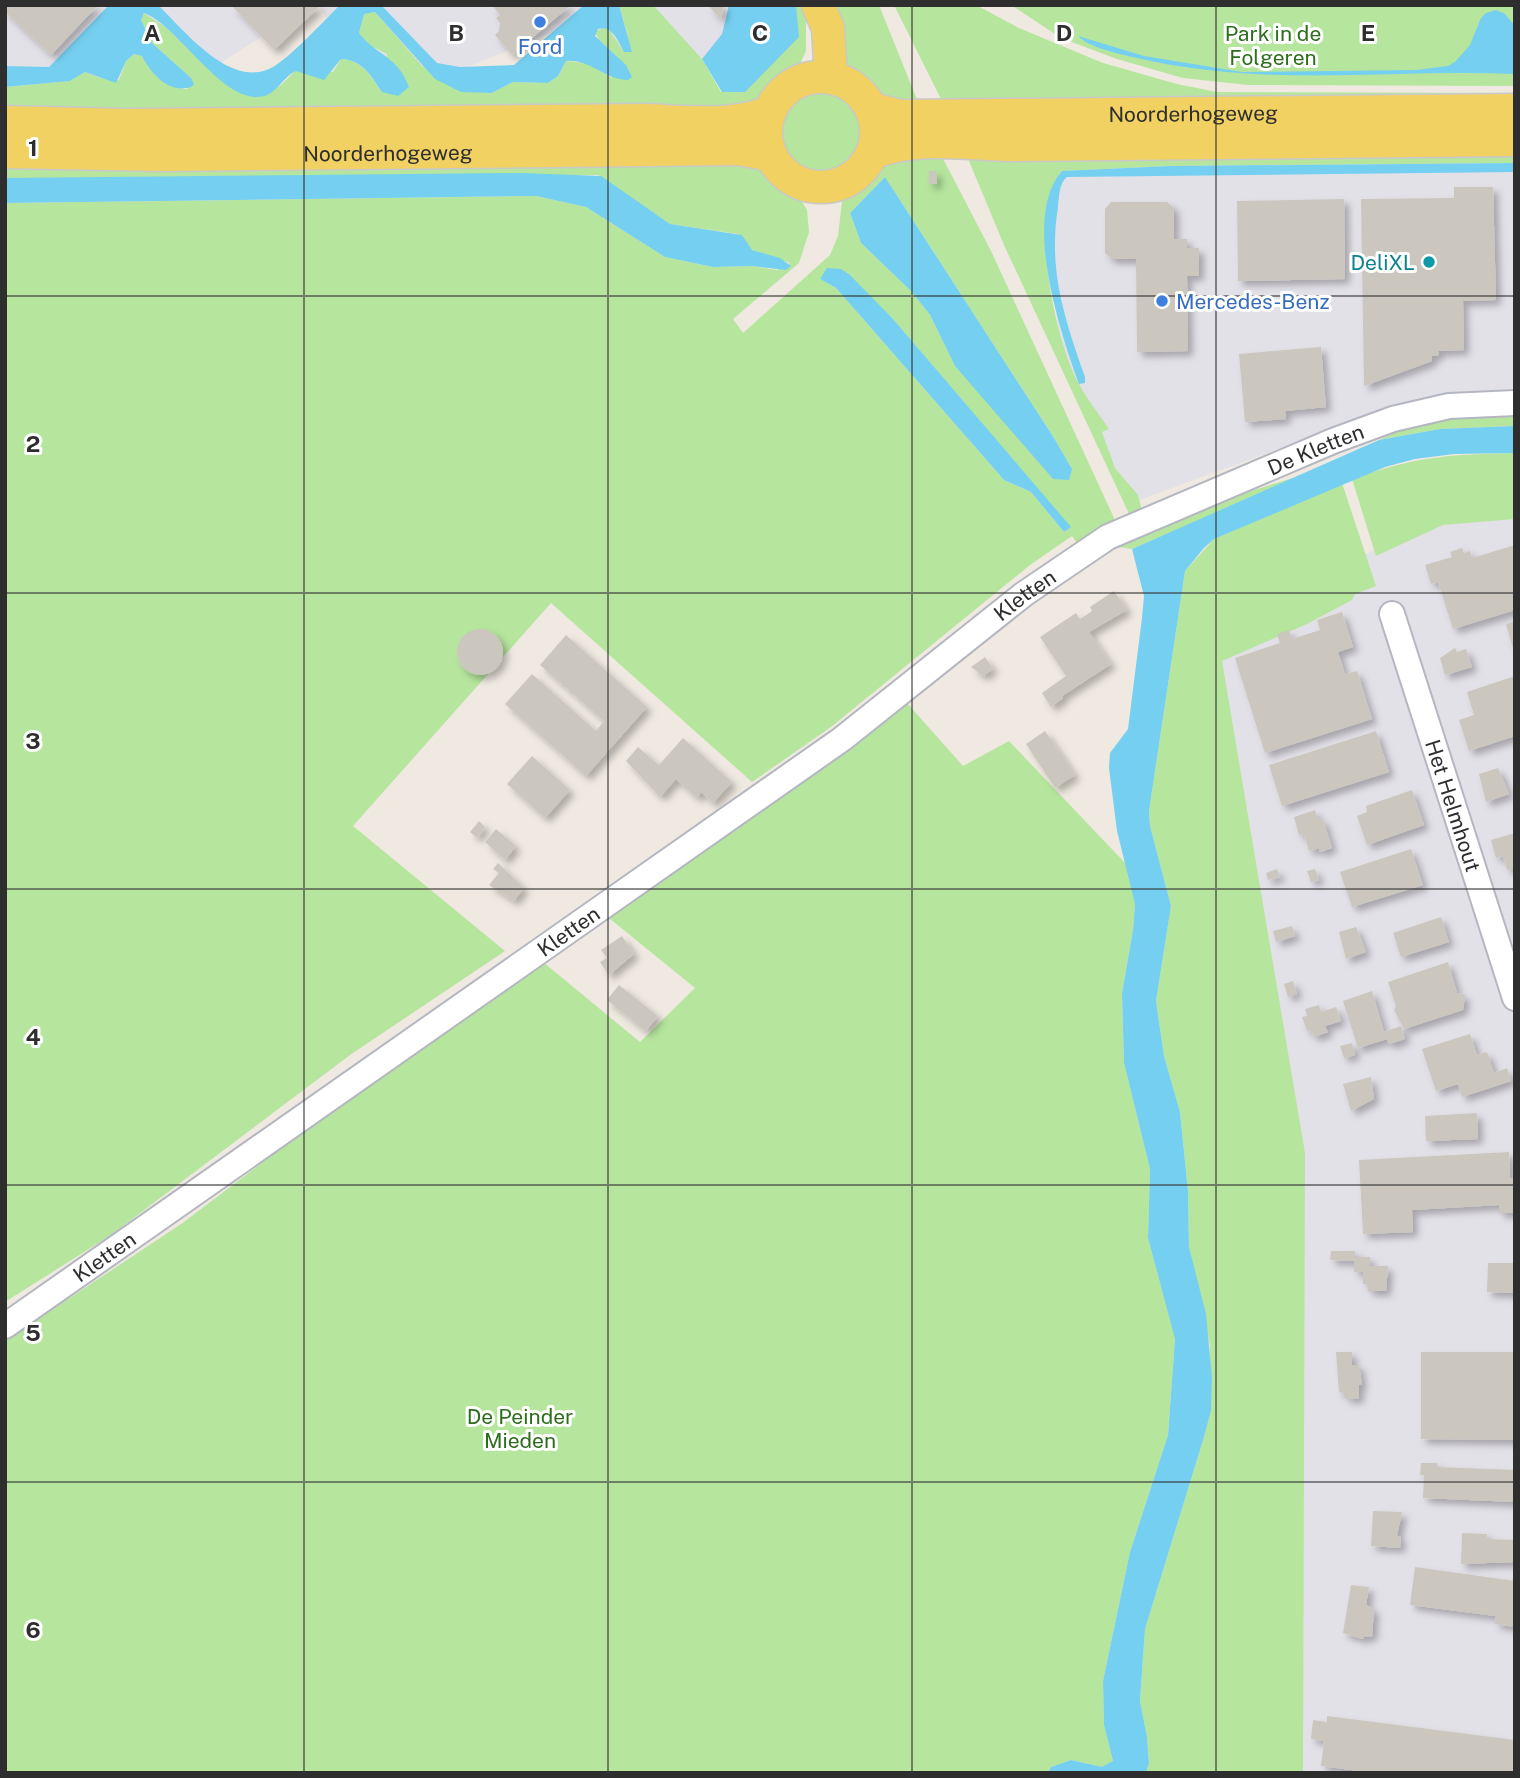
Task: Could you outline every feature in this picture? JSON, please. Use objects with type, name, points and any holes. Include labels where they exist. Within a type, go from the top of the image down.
[{"type":"main road","points":[[818,5],[811,29],[821,78]]},
{"type":"main road","points":[[821,78],[855,89],[872,109],[876,123],[872,153],[864,167],[851,178],[824,187],[795,180],[781,170],[771,155],[766,134],[770,112],[785,90],[821,78]]},
{"type":"main road","name":"Noorderhogeweg","points":[[872,109],[901,116],[1515,110]]},
{"type":"main road","name":"Noorderhogeweg","points":[[5,122],[126,125],[743,121],[770,112]]},
{"type":"main road","name":"Noorderhogeweg","points":[[872,153],[901,144],[934,143],[1007,145],[1515,140]]},
{"type":"main road","name":"Noorderhogeweg","points":[[5,152],[162,155],[739,149],[771,155]]},
{"type":"street","name":"De Kletten","points":[[1124,528],[1393,419],[1449,406],[1515,403]]},
{"type":"street","name":"Kletten","points":[[5,1326],[842,739],[1024,594],[1124,528]]},
{"type":"street","name":"Het Helmhout","points":[[1392,614],[1515,998]]},
{"type":"shaded area","points":[[5,5],[312,5],[192,81],[39,77],[5,80]]},
{"type":"shaded area","points":[[318,5],[737,5],[736,56],[626,83],[593,16],[421,86],[363,73]]},
{"type":"shaded area","points":[[1515,160],[1515,388],[1463,393],[1398,405],[1134,502],[1111,471],[1061,354],[1038,161]]},
{"type":"shaded area","points":[[1515,496],[1515,1773],[1280,1773],[1208,648],[1442,509]]},
{"type":"green space","points":[[619,5],[653,5],[702,59],[721,92],[796,34],[796,5],[806,5],[806,51],[801,62],[772,85],[753,107],[5,113],[5,87],[70,81],[85,72],[119,80],[126,61],[134,54],[142,56],[155,75],[166,83],[187,89],[191,78],[152,43],[141,20],[144,13],[167,28],[213,73],[249,95],[280,86],[296,70],[306,73],[333,72],[341,59],[360,65],[382,92],[387,54],[369,45],[359,33],[364,14],[375,12],[422,66],[492,93],[513,82],[548,83],[558,76],[566,61],[588,63],[612,78],[618,57],[599,40],[595,32],[604,27],[610,31],[624,52],[628,35]]},
{"type":"green space","points":[[831,5],[879,5],[920,107],[880,98],[869,84],[842,63]]},
{"type":"green space","points":[[894,5],[976,5],[1019,28],[1103,63],[1177,84],[1217,92],[1515,93],[1515,100],[945,107]]},
{"type":"green space","name":"Park in de Folgeren","points":[[1011,5],[1515,5],[1515,86],[1248,85],[1183,78],[1117,59],[1061,38]]},
{"type":"green space","points":[[822,91],[838,94],[851,103],[860,116],[863,132],[860,148],[851,161],[838,170],[822,173],[806,170],[793,161],[784,148],[781,132],[784,116],[793,103],[806,94]]},
{"type":"green space","points":[[938,149],[991,251],[1114,518],[1113,526],[1080,548],[1072,536],[1030,565],[831,727],[752,782],[551,603],[353,826],[505,951],[350,1055],[111,1235],[5,1302],[5,203],[536,196],[586,207],[665,257],[713,267],[752,266],[777,270],[790,263],[752,250],[738,234],[670,224],[598,175],[31,179],[5,178],[5,162],[745,157],[764,166],[777,183],[800,198],[807,210],[809,232],[799,263],[733,319],[743,333],[830,255],[838,236],[842,202],[868,180],[880,165]],"holes":[[[885,177],[1054,438],[1072,469],[955,366],[930,315],[912,292],[861,243],[850,213]],[[841,269],[893,319],[1070,527],[1064,532],[1031,492],[1004,480],[836,288],[820,279]]]},
{"type":"green space","points":[[964,149],[1515,149],[1515,163],[1170,166],[1062,171],[1052,190],[1047,215],[1048,276],[1054,308],[1070,364],[1082,390],[1109,429],[1102,432],[1115,468],[1138,495],[1142,511],[1130,516],[1004,245]]},
{"type":"green space","points":[[1515,412],[1515,426],[1440,429],[1379,440],[1428,423]]},
{"type":"green space","points":[[1515,453],[1515,519],[1443,525],[1376,556],[1352,479],[1432,458]]},
{"type":"green space","points":[[1299,476],[1132,549],[1113,546],[1241,494]]},
{"type":"green space","points":[[1342,483],[1376,586],[1355,594],[1352,600],[1307,624],[1222,661],[1305,1153],[1303,1773],[1146,1773],[1149,1763],[1147,1737],[1140,1701],[1145,1629],[1211,1411],[1210,1345],[1189,1247],[1188,1191],[1180,1112],[1164,1056],[1156,1001],[1171,906],[1150,826],[1149,811],[1185,571],[1214,539]]},
{"type":"green space","name":"De Peinder Mieden","points":[[907,703],[963,766],[1009,741],[1127,865],[1135,904],[1122,993],[1124,1063],[1150,1169],[1148,1238],[1175,1338],[1168,1435],[1130,1552],[1103,1681],[1104,1725],[1113,1761],[1109,1766],[1071,1760],[1051,1767],[1048,1773],[5,1773],[5,1341],[184,1222],[317,1121],[543,962],[640,1042],[695,988],[609,918],[819,771]]},
{"type":"water","points":[[109,5],[158,5],[195,42],[225,65],[241,71],[257,72],[280,62],[340,5],[381,5],[437,63],[460,67],[514,65],[584,5],[619,5],[632,52],[624,52],[607,29],[598,29],[595,36],[626,65],[632,77],[628,80],[619,79],[583,63],[566,61],[558,76],[548,83],[513,82],[492,93],[461,92],[435,79],[375,12],[364,14],[359,33],[393,62],[404,76],[409,87],[398,96],[382,92],[360,65],[341,59],[324,80],[296,71],[271,93],[251,97],[235,91],[219,79],[172,33],[144,13],[141,20],[152,43],[191,78],[194,84],[191,87],[175,88],[168,85],[156,76],[142,56],[134,54],[126,61],[116,83],[85,72],[70,81],[5,87],[5,66],[49,67]]},
{"type":"water","points":[[729,5],[796,5],[799,37],[745,92],[722,92],[702,59],[722,34]]},
{"type":"water","points":[[1496,10],[1505,14],[1515,26],[1515,74],[1279,75],[1232,72],[1185,67],[1122,55],[1097,47],[1078,36],[1144,56],[1242,72],[1416,70],[1448,66],[1456,61],[1470,45],[1481,18]]},
{"type":"water","points":[[1515,163],[1515,172],[1067,177],[1062,183],[1059,195],[1055,252],[1060,293],[1085,377],[1085,383],[1079,384],[1055,307],[1045,245],[1045,217],[1050,191],[1062,171],[1170,166]]},
{"type":"water","points":[[521,173],[601,176],[670,224],[742,235],[752,250],[780,258],[791,266],[786,270],[752,266],[713,267],[665,257],[586,207],[536,196],[5,203],[5,178]]},
{"type":"water","points":[[885,177],[1054,438],[1072,469],[1069,480],[1053,479],[955,366],[930,315],[912,292],[861,243],[850,213]]},
{"type":"water","points":[[827,268],[841,269],[850,275],[893,319],[1071,527],[1064,532],[1031,492],[1004,480],[836,288],[820,279]]},
{"type":"water","points":[[1515,426],[1515,453],[1454,454],[1415,459],[1385,467],[1214,539],[1185,571],[1149,811],[1150,826],[1171,906],[1156,1001],[1164,1056],[1180,1112],[1188,1191],[1189,1247],[1206,1314],[1212,1377],[1211,1411],[1145,1629],[1140,1701],[1147,1737],[1149,1763],[1146,1773],[1048,1773],[1051,1767],[1071,1760],[1102,1767],[1113,1761],[1104,1725],[1103,1681],[1130,1552],[1168,1435],[1175,1339],[1148,1238],[1150,1169],[1124,1063],[1122,993],[1135,904],[1117,831],[1109,768],[1110,753],[1128,729],[1142,618],[1144,596],[1132,549],[1379,440],[1440,429]]},
{"type":"building","points":[[5,5],[98,5],[51,55],[5,12]]},
{"type":"building","points":[[231,5],[321,5],[274,50]]},
{"type":"building","points":[[492,5],[571,5],[512,55],[495,35],[499,31],[500,23],[496,18],[500,15]]},
{"type":"building","points":[[708,5],[724,5],[721,20]]},
{"type":"building","points":[[929,171],[936,171],[937,184],[929,184]]},
{"type":"building","name":"DeliXL","points":[[1454,187],[1493,187],[1496,300],[1463,301],[1464,350],[1438,351],[1439,355],[1432,356],[1432,361],[1364,386],[1361,199],[1454,198]]},
{"type":"building","points":[[1344,199],[1345,279],[1238,281],[1237,201]]},
{"type":"building","name":"Mercedes-Benz","points":[[1111,202],[1167,202],[1174,208],[1174,239],[1187,239],[1187,248],[1199,248],[1199,276],[1187,276],[1188,351],[1137,352],[1136,259],[1112,259],[1105,253],[1105,209]]},
{"type":"building","points":[[1321,347],[1326,407],[1285,411],[1286,419],[1245,422],[1239,354]]},
{"type":"building","points":[[1515,545],[1515,610],[1453,629],[1438,582],[1431,584],[1425,565],[1452,557],[1450,552],[1462,548],[1464,553],[1470,551],[1472,558]]},
{"type":"building","points":[[1114,591],[1127,610],[1089,632],[1111,664],[1062,696],[1063,698],[1051,707],[1042,693],[1066,676],[1040,637],[1076,613],[1080,619],[1092,611],[1090,607]]},
{"type":"building","points":[[1342,612],[1353,647],[1338,652],[1345,674],[1357,671],[1372,719],[1265,753],[1235,658],[1280,643],[1277,634],[1289,630],[1292,639],[1320,630],[1317,620]]},
{"type":"building","points":[[1515,621],[1515,652],[1514,652],[1506,624]]},
{"type":"building","points":[[480,629],[496,636],[503,652],[496,668],[480,675],[464,668],[457,652],[464,636]]},
{"type":"building","points":[[566,635],[647,707],[586,776],[505,704],[532,674],[596,731],[604,721],[540,665]]},
{"type":"building","points":[[1455,648],[1457,652],[1466,649],[1472,667],[1445,675],[1440,658]]},
{"type":"building","points":[[985,657],[993,669],[983,676],[971,667]]},
{"type":"building","points":[[1515,676],[1515,736],[1469,751],[1459,720],[1474,715],[1467,692]]},
{"type":"building","points":[[1045,731],[1075,775],[1055,788],[1026,744]]},
{"type":"building","points":[[1376,731],[1389,772],[1282,806],[1269,765]]},
{"type":"building","points":[[683,738],[732,782],[713,803],[701,792],[697,798],[676,779],[660,797],[626,761],[638,747],[659,765]]},
{"type":"building","points":[[532,756],[570,790],[545,818],[507,784]]},
{"type":"building","points":[[1498,768],[1509,794],[1486,802],[1479,774]]},
{"type":"building","points":[[1412,790],[1424,825],[1367,845],[1357,816],[1367,812],[1366,806]]},
{"type":"building","points":[[1315,810],[1318,820],[1323,819],[1332,848],[1320,852],[1319,848],[1309,851],[1304,834],[1299,835],[1294,817]]},
{"type":"building","points":[[479,821],[485,827],[477,838],[470,832]]},
{"type":"building","points":[[496,829],[516,846],[505,860],[485,842]]},
{"type":"building","points":[[1515,833],[1515,868],[1507,870],[1503,856],[1496,858],[1491,840]]},
{"type":"building","points":[[1411,849],[1423,885],[1352,907],[1340,872]]},
{"type":"building","points":[[498,863],[524,888],[514,901],[489,885],[499,873],[493,869]]},
{"type":"building","points":[[1277,869],[1280,877],[1268,880],[1266,873]]},
{"type":"building","points":[[1315,869],[1319,880],[1311,882],[1307,871]]},
{"type":"building","points":[[1441,917],[1449,942],[1401,957],[1393,933]]},
{"type":"building","points":[[1292,926],[1295,936],[1276,942],[1273,931]]},
{"type":"building","points":[[1356,927],[1366,952],[1346,959],[1339,932]]},
{"type":"building","points":[[622,936],[634,954],[609,975],[600,962],[607,958],[601,950]]},
{"type":"building","points":[[1448,962],[1457,993],[1465,995],[1463,1010],[1404,1029],[1394,1010],[1396,1006],[1388,982]]},
{"type":"building","points":[[1293,981],[1297,994],[1288,997],[1284,984]]},
{"type":"building","points":[[619,985],[658,1016],[646,1031],[607,1000]]},
{"type":"building","points":[[1372,991],[1384,1032],[1401,1026],[1405,1039],[1389,1044],[1387,1039],[1358,1048],[1343,1001]]},
{"type":"building","points":[[1319,1005],[1321,1012],[1336,1007],[1341,1021],[1325,1026],[1328,1032],[1314,1037],[1311,1030],[1307,1031],[1302,1017],[1307,1016],[1305,1009]]},
{"type":"building","points":[[1470,1034],[1477,1055],[1487,1052],[1494,1073],[1507,1068],[1511,1081],[1462,1097],[1458,1084],[1436,1091],[1422,1049]]},
{"type":"building","points":[[1352,1043],[1355,1055],[1344,1058],[1340,1046]]},
{"type":"building","points":[[1371,1077],[1374,1099],[1351,1111],[1343,1084]]},
{"type":"building","points":[[1477,1113],[1478,1139],[1426,1141],[1425,1116]]},
{"type":"building","points":[[1509,1152],[1510,1179],[1515,1178],[1515,1213],[1499,1213],[1499,1205],[1412,1210],[1413,1232],[1363,1234],[1359,1160]]},
{"type":"building","points":[[1331,1251],[1355,1251],[1355,1257],[1370,1257],[1370,1266],[1388,1266],[1386,1291],[1368,1291],[1368,1284],[1363,1284],[1363,1272],[1354,1272],[1354,1261],[1330,1260]]},
{"type":"building","points":[[1488,1263],[1515,1263],[1515,1293],[1487,1292]]},
{"type":"building","points":[[1336,1352],[1352,1352],[1352,1365],[1359,1365],[1362,1385],[1359,1385],[1359,1398],[1346,1399],[1346,1394],[1339,1392]]},
{"type":"building","points":[[1421,1352],[1515,1352],[1515,1440],[1421,1439]]},
{"type":"building","points":[[1421,1463],[1437,1463],[1437,1467],[1515,1470],[1515,1502],[1423,1498],[1424,1475],[1420,1475]]},
{"type":"building","points":[[1373,1511],[1402,1512],[1397,1536],[1401,1536],[1400,1548],[1371,1546]]},
{"type":"building","points":[[1462,1533],[1487,1534],[1487,1539],[1515,1540],[1515,1562],[1461,1564]]},
{"type":"building","points":[[1415,1567],[1515,1581],[1515,1627],[1495,1624],[1496,1616],[1410,1605]]},
{"type":"building","points":[[1351,1585],[1369,1587],[1366,1605],[1374,1609],[1372,1637],[1364,1636],[1363,1639],[1343,1633]]},
{"type":"building","points":[[1327,1716],[1515,1740],[1515,1773],[1375,1773],[1321,1766],[1324,1741],[1311,1739],[1313,1720],[1327,1722]]},
{"type":"place","name":"Ford","points":[[540,22]]},
{"type":"place","name":"DeliXL","points":[[1429,262]]},
{"type":"place","name":"Mercedes-Benz","points":[[1162,301]]}]
